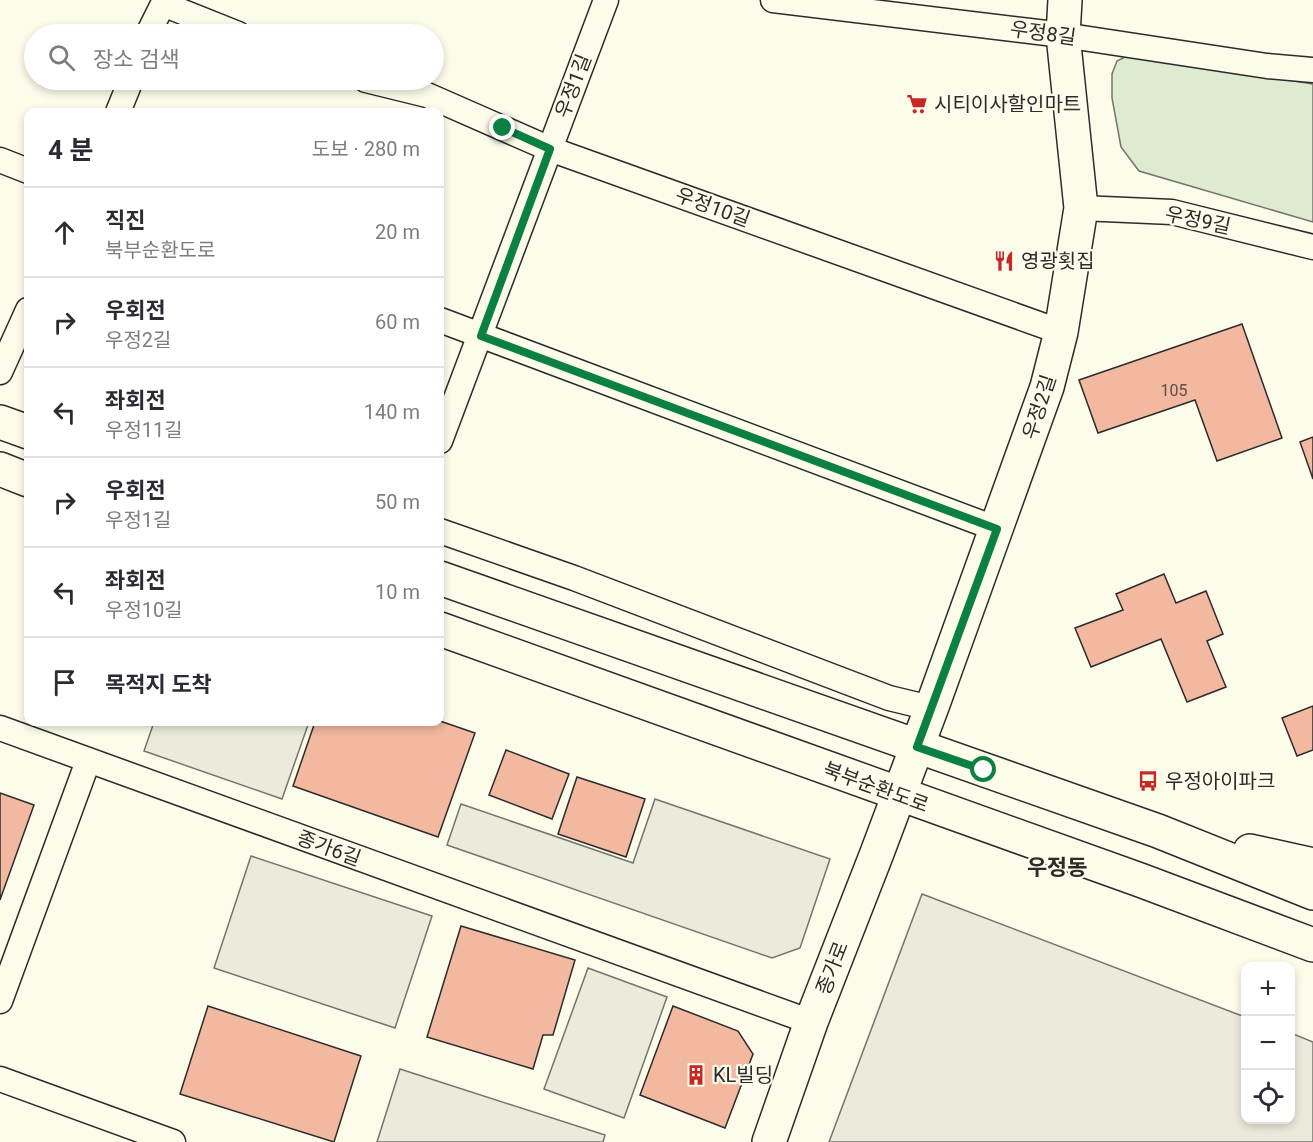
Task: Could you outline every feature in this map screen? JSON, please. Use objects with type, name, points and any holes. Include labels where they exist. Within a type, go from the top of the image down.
[{"type":"main road","name":"우정2길","points":[[899,795],[1047,387],[1061,332],[1081,208],[1063,35],[1065,0]]},
{"type":"main road","points":[[0,422],[24,431]]},
{"type":"main road","points":[[0,470],[24,479]]},
{"type":"main road","points":[[444,579],[1158,831],[1313,893]]},
{"type":"main road","name":"북부순환도로","points":[[444,630],[1140,880],[1313,945]]},
{"type":"main road","name":"종가로","points":[[769,1142],[811,1022],[899,795]]},
{"type":"main road","points":[[1158,831],[1313,865]]},
{"type":"street","name":"우정1길","points":[[444,431],[606,0]]},
{"type":"street","name":"우정8길","points":[[773,0],[1063,35],[1267,66],[1313,70]]},
{"type":"street","points":[[151,24],[158,2],[213,24]]},
{"type":"street","points":[[120,108],[127,90]]},
{"type":"street","name":"우정10길","points":[[407,90],[427,95],[550,149],[1061,332]]},
{"type":"street","points":[[0,160],[24,169]]},
{"type":"street","name":"우정9길","points":[[1081,208],[1172,212],[1313,247]]},
{"type":"street","points":[[0,372],[24,319]]},
{"type":"street","points":[[444,322],[997,529]]},
{"type":"street","points":[[444,532],[574,578],[889,698],[918,705],[933,704]]},
{"type":"street","name":"종가6길","points":[[0,728],[811,1022]]},
{"type":"street","points":[[0,1001],[88,761]]},
{"type":"street","points":[[0,1079],[174,1142]]},
{"type":"green space","points":[[1129,55],[1313,84],[1313,222],[1139,171],[1121,147],[1112,98],[1112,74],[1117,61]]},
{"type":"shaded area","points":[[153,726],[308,726],[282,799],[144,751]]},
{"type":"shaded area","points":[[655,799],[830,859],[800,948],[772,958],[447,845],[461,804],[633,863]]},
{"type":"shaded area","points":[[251,856],[432,916],[395,1028],[214,968]]},
{"type":"shaded area","points":[[922,894],[1241,1015],[1241,1124],[1295,1124],[1295,1035],[1313,1042],[1313,1142],[829,1142]]},
{"type":"shaded area","points":[[588,968],[667,997],[624,1118],[544,1089]]},
{"type":"shaded area","points":[[400,1069],[605,1135],[603,1142],[377,1142]]},
{"type":"building","points":[[1242,324],[1282,438],[1217,461],[1195,400],[1098,433],[1079,380]]},
{"type":"building","points":[[1313,437],[1313,479],[1300,442]]},
{"type":"building","points":[[1164,574],[1176,603],[1206,591],[1223,634],[1207,641],[1226,687],[1187,702],[1161,639],[1091,667],[1075,628],[1123,610],[1116,594]]},
{"type":"building","points":[[1313,706],[1313,750],[1297,756],[1282,718]]},
{"type":"building","points":[[444,722],[475,733],[438,837],[293,786],[314,726],[444,726]]},
{"type":"building","points":[[506,750],[569,774],[552,819],[489,795]]},
{"type":"building","points":[[577,777],[645,799],[626,857],[558,834]]},
{"type":"building","points":[[0,793],[34,805],[0,900]]},
{"type":"building","points":[[461,926],[575,960],[553,1035],[543,1035],[533,1069],[427,1037]]},
{"type":"building","points":[[208,1006],[361,1056],[334,1142],[180,1094]]},
{"type":"building","name":"KL빌딩","points":[[673,1006],[738,1031],[753,1054],[725,1128],[640,1095]]},
{"type":"place","name":"시티이사할인마트","points":[[917,104]]},
{"type":"place","name":"영광횟집","points":[[1004,261]]},
{"type":"place","name":"우정아이파크","points":[[1148,781]]},
{"type":"place","name":"KL빌딩","points":[[696,1075]]},
{"type":"district","name":"우정동","points":[[1057,867]]},
{"type":"route","points":[[503,128],[550,149],[481,336],[997,529],[917,747],[984,770]]}]
